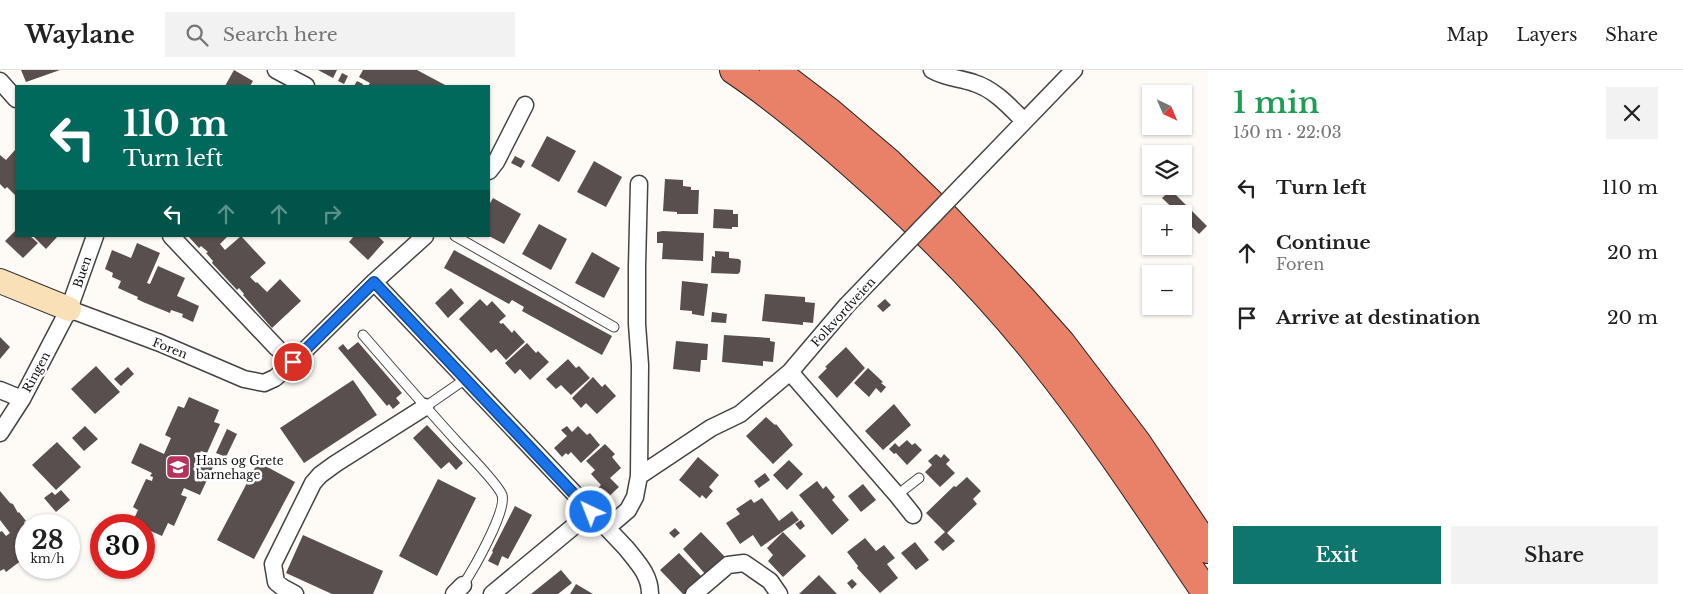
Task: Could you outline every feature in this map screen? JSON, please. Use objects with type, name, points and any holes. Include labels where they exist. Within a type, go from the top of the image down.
[{"type":"highway","points":[[734,70],[786,108],[852,163],[929,235],[985,294],[1040,358],[1093,427],[1207,594]]},
{"type":"highway","points":[[774,70],[830,112],[889,162],[946,218],[1021,298],[1061,343],[1137,444],[1208,549]]},
{"type":"street","points":[[276,70],[304,85]]},
{"type":"street","points":[[932,70],[949,78],[973,82],[982,86],[1001,99],[1024,121]]},
{"type":"street","name":"Folkvordveien","points":[[639,476],[711,428],[740,414],[790,372],[847,305],[1074,70]]},
{"type":"street","points":[[0,81],[15,99]]},
{"type":"street","points":[[490,170],[496,162],[525,105]]},
{"type":"street","points":[[607,528],[628,510],[635,497],[639,476],[640,365],[637,324],[637,276],[639,184]]},
{"type":"street","name":"Buen","points":[[69,309],[95,237]]},
{"type":"street","points":[[172,237],[277,348]]},
{"type":"street","points":[[423,237],[374,282],[467,378],[607,528],[643,569],[650,584],[650,594]]},
{"type":"street","name":"Foren","points":[[0,281],[160,343],[244,379],[264,383],[275,378],[374,282]]},
{"type":"street","name":"Ringen","points":[[0,433],[22,399],[69,309]]},
{"type":"street","points":[[790,372],[913,515]]},
{"type":"street","points":[[0,390],[22,399]]},
{"type":"street","points":[[296,594],[276,582],[274,564],[313,483],[335,464],[425,407]]},
{"type":"street","points":[[492,594],[591,512]]},
{"type":"street","points":[[694,594],[728,565],[744,563],[770,581],[778,594]]},
{"type":"lane","points":[[457,237],[614,327]]},
{"type":"lane","points":[[363,335],[502,495],[502,505],[483,550],[458,589]]},
{"type":"lane","points":[[425,407],[467,378]]},
{"type":"lane","points":[[897,495],[919,478]]},
{"type":"building","points":[[21,70],[60,70],[26,82]]},
{"type":"building","points":[[234,70],[253,81],[251,85],[226,85]]},
{"type":"building","points":[[318,70],[337,70],[333,78]]},
{"type":"building","points":[[363,70],[417,70],[445,85],[369,85],[370,83],[359,77]]},
{"type":"building","points":[[342,73],[348,76],[344,84],[338,81]]},
{"type":"building","points":[[357,81],[363,84],[362,85],[355,85]]},
{"type":"building","points":[[547,136],[576,151],[559,182],[531,166]]},
{"type":"building","points":[[15,150],[15,195],[7,187],[5,189],[0,184],[0,155],[6,160]]},
{"type":"building","points":[[515,156],[525,161],[521,168],[511,163]]},
{"type":"building","points":[[594,161],[622,177],[606,207],[577,192]]},
{"type":"building","points":[[665,179],[683,180],[683,186],[691,187],[691,190],[699,190],[698,214],[677,214],[677,212],[663,211]]},
{"type":"building","points":[[1165,195],[1176,195],[1186,205],[1169,205],[1162,198]]},
{"type":"building","points":[[493,198],[521,214],[504,244],[490,237],[490,203]]},
{"type":"building","points":[[714,209],[733,210],[733,214],[738,214],[738,227],[732,227],[732,229],[713,228]]},
{"type":"building","points":[[1192,211],[1207,226],[1199,234],[1192,227]]},
{"type":"building","points":[[539,224],[567,239],[551,270],[522,254]]},
{"type":"building","points":[[15,231],[15,237],[31,237],[38,243],[23,258],[5,241]]},
{"type":"building","points":[[657,232],[704,233],[703,261],[662,259],[663,243],[657,243]]},
{"type":"building","points":[[34,237],[57,237],[46,249]]},
{"type":"building","points":[[189,237],[227,237],[220,244],[225,250],[242,237],[266,263],[250,277],[267,292],[280,279],[301,301],[272,328],[239,288],[237,290],[212,263],[213,261],[206,253],[208,252],[201,246],[199,248]]},
{"type":"building","points":[[353,237],[379,237],[384,242],[368,260],[349,242]]},
{"type":"building","points":[[137,243],[160,253],[147,283],[150,284],[158,266],[185,278],[177,296],[199,306],[193,322],[182,317],[183,314],[171,310],[170,313],[143,302],[137,299],[138,297],[118,288],[121,281],[112,277],[113,273],[105,269],[112,250],[131,258]]},
{"type":"building","points":[[454,250],[612,336],[602,355],[522,311],[524,307],[512,300],[509,304],[444,268]]},
{"type":"building","points":[[715,251],[729,252],[729,258],[739,259],[741,261],[740,272],[738,274],[711,273],[712,256],[715,257]]},
{"type":"building","points":[[592,252],[620,268],[604,298],[575,283]]},
{"type":"building","points":[[682,281],[708,284],[704,316],[692,314],[692,311],[680,310]]},
{"type":"building","points":[[451,288],[464,303],[448,318],[435,303]]},
{"type":"building","points":[[765,294],[805,297],[805,302],[815,303],[813,323],[803,322],[803,325],[762,321]]},
{"type":"building","points":[[480,299],[487,306],[492,301],[506,316],[499,322],[503,323],[512,333],[514,330],[525,342],[506,360],[496,349],[491,353],[459,319]]},
{"type":"building","points":[[885,299],[891,305],[883,312],[877,306]]},
{"type":"building","points":[[712,312],[727,314],[726,323],[711,322]]},
{"type":"building","points":[[724,335],[770,338],[770,341],[775,342],[773,362],[763,361],[763,366],[722,362]]},
{"type":"building","points":[[0,337],[10,347],[0,359]]},
{"type":"building","points":[[676,341],[708,344],[707,360],[701,360],[700,372],[673,369]]},
{"type":"building","points":[[358,342],[402,393],[396,398],[400,403],[393,409],[389,404],[387,406],[338,348],[343,344],[348,350]]},
{"type":"building","points":[[527,343],[536,353],[538,351],[549,362],[530,380],[520,369],[515,374],[505,363]]},
{"type":"building","points":[[846,347],[865,368],[837,398],[818,377],[827,368],[825,367]]},
{"type":"building","points":[[568,359],[576,368],[579,366],[590,378],[571,395],[561,385],[556,389],[546,379]]},
{"type":"building","points":[[96,366],[120,392],[95,414],[71,389]]},
{"type":"building","points":[[128,367],[134,374],[121,386],[114,379]]},
{"type":"building","points":[[868,368],[886,387],[881,393],[876,388],[869,397],[854,383]]},
{"type":"building","points":[[593,377],[602,387],[605,384],[616,396],[597,414],[586,403],[581,408],[572,398]]},
{"type":"building","points":[[353,380],[377,415],[304,463],[280,428]]},
{"type":"building","points":[[189,397],[219,410],[214,422],[220,424],[207,453],[201,451],[198,457],[214,465],[200,495],[184,488],[181,495],[187,497],[174,526],[168,523],[162,536],[155,533],[155,514],[136,514],[138,510],[133,507],[146,479],[152,481],[153,477],[150,476],[152,473],[131,463],[140,443],[164,454],[171,438],[165,435],[178,406],[184,408]]},
{"type":"building","points":[[894,404],[911,425],[883,450],[865,431]]},
{"type":"building","points":[[766,417],[776,424],[793,445],[773,464],[746,436]]},
{"type":"building","points":[[427,425],[463,463],[456,470],[449,462],[441,469],[413,438]]},
{"type":"building","points":[[85,426],[98,439],[84,451],[72,438]]},
{"type":"building","points":[[567,426],[572,432],[578,426],[587,435],[590,433],[600,445],[581,463],[571,452],[568,455],[566,453],[562,457],[554,448],[567,436],[561,430]]},
{"type":"building","points":[[227,429],[237,434],[226,457],[216,453]]},
{"type":"building","points":[[907,440],[912,445],[915,443],[922,450],[907,465],[896,453],[894,454],[889,449],[895,443],[899,447]]},
{"type":"building","points":[[57,442],[81,467],[56,490],[32,465]]},
{"type":"building","points":[[605,444],[615,454],[612,457],[621,468],[610,478],[619,487],[604,501],[597,494],[601,491],[598,488],[601,485],[591,474],[595,470],[586,461]]},
{"type":"building","points":[[936,454],[941,458],[944,454],[950,460],[946,464],[955,473],[940,487],[925,472],[932,465],[928,461]]},
{"type":"building","points":[[698,457],[719,475],[709,487],[713,491],[706,499],[702,495],[700,498],[679,480]]},
{"type":"building","points":[[789,460],[803,474],[787,490],[773,475]]},
{"type":"building","points":[[258,462],[295,482],[254,559],[217,540]]},
{"type":"building","points":[[765,473],[770,480],[759,488],[754,481]]},
{"type":"building","points":[[967,477],[981,491],[973,499],[977,504],[947,533],[955,541],[943,551],[934,542],[945,532],[926,513],[954,486],[956,487]]},
{"type":"building","points":[[438,479],[476,498],[437,576],[399,556]]},
{"type":"building","points":[[817,481],[823,489],[826,486],[835,497],[832,500],[849,520],[832,535],[799,495]]},
{"type":"building","points":[[863,484],[876,500],[861,512],[848,496]]},
{"type":"building","points":[[61,490],[70,500],[56,512],[44,498],[52,492],[55,495]]},
{"type":"building","points":[[0,491],[21,514],[15,514],[15,565],[6,572],[4,569],[0,571],[0,532],[2,531],[6,536],[10,533],[0,520]]},
{"type":"building","points":[[762,498],[779,521],[792,511],[799,520],[761,547],[753,535],[740,544],[726,523],[740,514],[736,509],[751,499],[754,503]]},
{"type":"building","points":[[515,506],[532,515],[508,559],[502,556],[498,566],[488,561]]},
{"type":"building","points":[[801,520],[805,526],[800,530],[795,524]]},
{"type":"building","points":[[675,528],[680,533],[674,538],[669,533]]},
{"type":"building","points":[[701,532],[726,558],[707,576],[683,549]]},
{"type":"building","points":[[783,532],[806,556],[783,577],[768,561],[773,555],[767,548]]},
{"type":"building","points":[[303,535],[383,571],[373,594],[332,594],[286,573]]},
{"type":"building","points":[[865,538],[876,551],[884,545],[895,558],[887,564],[898,578],[880,593],[857,568],[858,566],[847,552]]},
{"type":"building","points":[[915,542],[929,560],[916,570],[901,553]]},
{"type":"building","points":[[679,553],[704,579],[688,594],[683,594],[660,570]]},
{"type":"building","points":[[561,570],[572,583],[558,594],[531,594]]},
{"type":"building","points":[[819,575],[837,594],[799,594]]},
{"type":"building","points":[[852,579],[857,584],[852,589],[847,583]]},
{"type":"building","points":[[576,584],[593,594],[570,594]]},
{"type":"place","name":"Hans og Grete barnehage","points":[[178,467]]},
{"type":"route","points":[[293,362],[374,282],[467,378],[591,512]]}]
